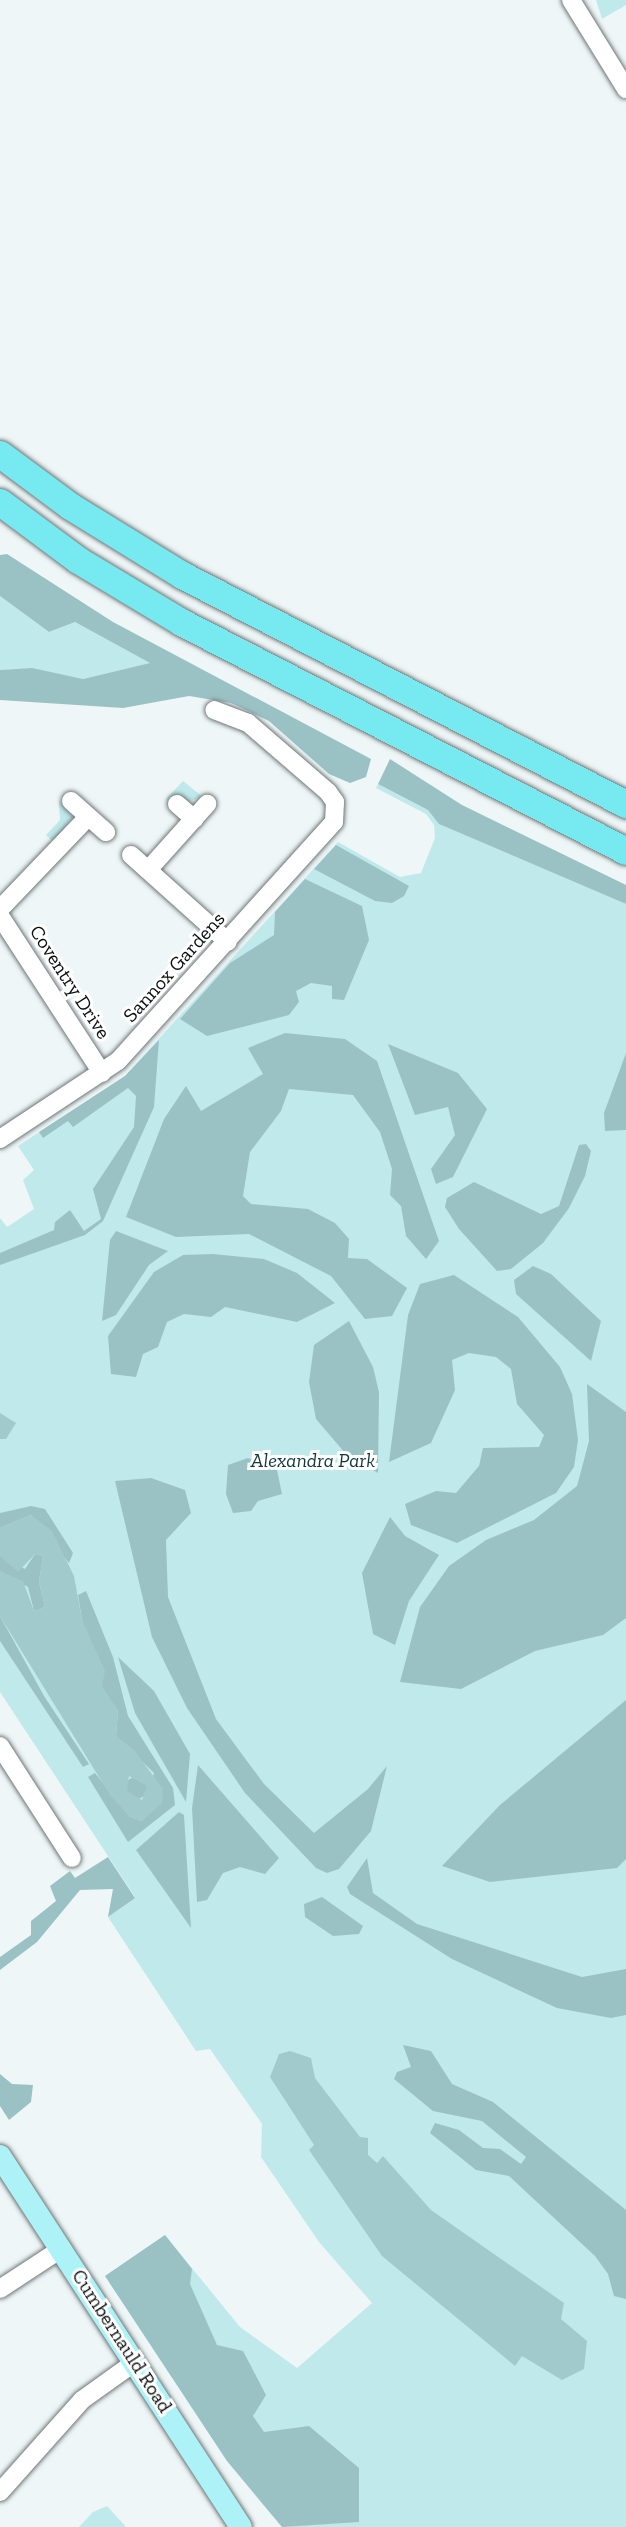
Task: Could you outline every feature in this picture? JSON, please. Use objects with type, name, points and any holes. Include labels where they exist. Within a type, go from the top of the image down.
[{"type":"highway","points":[[0,454],[70,506],[182,575],[626,804]]},
{"type":"highway","points":[[0,502],[78,560],[182,622],[626,851]]},
{"type":"highway","points":[[526,801],[626,859]]},
{"type":"main road","name":"Cumbernauld Road","points":[[0,2156],[222,2493],[241,2527]]},
{"type":"main road","points":[[222,2493],[257,2527]]},
{"type":"street","points":[[571,0],[626,89]]},
{"type":"street","name":"Sannox Gardens","points":[[0,1139],[102,1073],[228,942],[334,822],[335,802],[328,792],[248,723],[214,710]]},
{"type":"street","points":[[71,801],[106,832]]},
{"type":"street","points":[[177,804],[194,819]]},
{"type":"street","points":[[148,870],[207,804]]},
{"type":"street","points":[[0,909],[88,816]]},
{"type":"street","points":[[131,855],[228,942]]},
{"type":"street","name":"Coventry Drive","points":[[0,916],[102,1073]]},
{"type":"street","points":[[0,1746],[72,1858]]},
{"type":"street","points":[[0,2289],[61,2249]]},
{"type":"street","points":[[0,2492],[82,2400],[135,2362]]},
{"type":"green space","points":[[596,0],[626,0],[626,5],[602,19]]},
{"type":"green space","points":[[0,596],[49,632],[75,622],[151,663],[83,679],[32,669],[0,670]]},
{"type":"green space","points":[[183,781],[203,797],[171,807],[166,799]]},
{"type":"green space","name":"Alexandra Park","points":[[378,784],[428,810],[440,824],[626,904],[626,2527],[282,2527],[227,2461],[105,2276],[165,2235],[240,2327],[297,2368],[372,2303],[319,2242],[261,2157],[262,2124],[210,2049],[196,2051],[108,1917],[135,1897],[0,1692],[0,1218],[7,1227],[34,1209],[23,1180],[34,1170],[18,1146],[125,1076],[338,842],[400,877],[421,873],[435,838],[434,825],[426,814],[376,788]]},
{"type":"green space","points":[[59,800],[73,817],[54,842],[46,835],[60,820]]},
{"type":"green space","points":[[107,2506],[126,2527],[79,2527],[93,2512]]},
{"type":"shaded area","points":[[7,554],[113,622],[371,759],[366,777],[350,783],[329,774],[269,721],[231,703],[189,696],[123,708],[0,700],[0,670],[32,668],[83,679],[150,663],[75,622],[49,632],[0,596],[0,555]]},
{"type":"shaded area","points":[[390,759],[462,805],[626,885],[626,904],[439,824],[428,810],[378,784]]},
{"type":"shaded area","points":[[336,845],[409,886],[404,896],[392,903],[375,901],[314,869]]},
{"type":"shaded area","points":[[305,879],[362,906],[369,940],[344,1000],[332,999],[332,986],[311,983],[296,991],[299,1002],[289,1015],[207,1036],[180,1019],[230,963],[274,935],[275,912]]},
{"type":"shaded area","points":[[285,1033],[345,1039],[377,1061],[439,1241],[426,1259],[406,1236],[401,1206],[390,1195],[392,1169],[380,1132],[353,1095],[289,1089],[281,1111],[250,1152],[243,1196],[251,1204],[308,1209],[335,1223],[349,1239],[348,1258],[367,1259],[407,1288],[392,1316],[365,1319],[331,1276],[249,1234],[176,1237],[126,1217],[164,1119],[186,1086],[201,1111],[263,1074],[248,1048]]},
{"type":"shaded area","points":[[159,1040],[154,1107],[103,1221],[85,1235],[0,1265],[0,1253],[54,1230],[55,1222],[70,1210],[84,1231],[101,1219],[93,1189],[134,1127],[136,1096],[128,1088],[73,1127],[68,1121],[43,1138],[39,1132],[125,1076]]},
{"type":"shaded area","points":[[388,1044],[458,1073],[487,1109],[453,1177],[436,1184],[431,1169],[455,1135],[448,1107],[415,1115]]},
{"type":"shaded area","points":[[626,1053],[626,1130],[605,1131],[604,1113]]},
{"type":"shaded area","points":[[586,1144],[591,1151],[585,1176],[569,1208],[543,1243],[511,1269],[497,1271],[459,1229],[445,1207],[447,1198],[474,1182],[541,1214],[559,1206],[579,1145]]},
{"type":"shaded area","points":[[116,1231],[168,1251],[149,1265],[116,1315],[102,1321],[110,1240]]},
{"type":"shaded area","points":[[213,1254],[264,1259],[297,1273],[335,1303],[297,1322],[225,1307],[211,1317],[184,1314],[167,1322],[158,1347],[143,1354],[136,1377],[111,1374],[108,1336],[154,1272],[183,1255]]},
{"type":"shaded area","points":[[533,1266],[551,1274],[601,1321],[591,1361],[516,1294],[514,1280]]},
{"type":"shaded area","points":[[454,1275],[518,1317],[560,1367],[572,1394],[578,1440],[574,1467],[556,1493],[457,1543],[411,1525],[405,1504],[436,1491],[456,1493],[479,1466],[483,1448],[539,1447],[544,1435],[517,1404],[511,1369],[496,1357],[469,1353],[452,1360],[455,1390],[431,1443],[389,1462],[408,1315],[420,1284]]},
{"type":"shaded area","points":[[349,1321],[373,1367],[379,1392],[378,1473],[345,1453],[316,1419],[309,1382],[314,1345]]},
{"type":"shaded area","points":[[587,1384],[626,1412],[626,1618],[603,1635],[535,1651],[461,1689],[400,1682],[420,1607],[449,1566],[486,1540],[534,1520],[577,1486],[589,1441]]},
{"type":"shaded area","points":[[0,1413],[16,1423],[6,1439],[0,1439]]},
{"type":"shaded area","points":[[248,1458],[277,1470],[282,1494],[258,1501],[251,1511],[233,1513],[226,1494],[228,1465]]},
{"type":"shaded area","points":[[151,1478],[185,1490],[191,1513],[166,1540],[168,1597],[216,1719],[264,1784],[314,1833],[368,1789],[387,1766],[371,1831],[339,1869],[327,1873],[316,1868],[245,1793],[187,1708],[152,1637],[115,1481]]},
{"type":"shaded area","points":[[31,1506],[45,1509],[73,1553],[69,1563],[31,1515],[0,1528],[0,1513]]},
{"type":"shaded area","points":[[31,1515],[52,1531],[74,1576],[82,1620],[105,1671],[102,1686],[118,1711],[116,1736],[134,1750],[163,1789],[162,1803],[142,1821],[129,1816],[110,1795],[0,1616],[0,1571],[23,1581],[34,1611],[45,1607],[39,1582],[43,1556],[35,1554],[18,1572],[0,1556],[0,1528]],"holes":[[[129,1776],[147,1786],[142,1800],[127,1791]]]},
{"type":"shaded area","points":[[390,1517],[405,1536],[439,1555],[409,1601],[395,1645],[373,1634],[362,1573]]},
{"type":"shaded area","points":[[35,1554],[43,1556],[39,1582],[45,1607],[34,1611],[28,1587],[0,1571],[0,1556],[25,1569]]},
{"type":"shaded area","points":[[86,1591],[113,1657],[128,1716],[173,1788],[175,1805],[128,1842],[88,1777],[95,1773],[129,1816],[142,1821],[154,1773],[116,1736],[118,1711],[101,1686],[82,1620],[78,1595]]},
{"type":"shaded area","points":[[0,1616],[44,1696],[89,1764],[83,1767],[0,1641]]},
{"type":"shaded area","points":[[118,1657],[154,1691],[190,1754],[186,1802],[135,1713]]},
{"type":"shaded area","points":[[626,1700],[626,1859],[617,1868],[490,1882],[442,1866],[500,1805]]},
{"type":"shaded area","points":[[198,1765],[279,1858],[265,1874],[240,1867],[223,1873],[207,1900],[197,1902],[192,1808]]},
{"type":"shaded area","points":[[136,1777],[144,1780],[147,1788],[144,1796],[136,1799],[128,1796],[125,1788],[128,1780]]},
{"type":"shaded area","points":[[179,1812],[184,1815],[191,1928],[136,1850]]},
{"type":"shaded area","points":[[108,1857],[135,1898],[108,1917],[113,1889],[80,1890],[37,1942],[0,1970],[0,1957],[31,1935],[31,1921],[56,1901],[50,1886],[70,1871],[75,1878]]},
{"type":"shaded area","points":[[367,1858],[373,1893],[417,1924],[582,1977],[626,1969],[626,2015],[611,2018],[557,2008],[452,1959],[350,1894],[347,1887]]},
{"type":"shaded area","points":[[322,1897],[363,1926],[359,1934],[333,1936],[305,1917],[304,1904]]},
{"type":"shaded area","points":[[403,2045],[431,2051],[452,2084],[493,2102],[626,2210],[626,2299],[614,2296],[608,2274],[595,2256],[509,2176],[476,2170],[430,2133],[435,2123],[459,2130],[483,2148],[500,2149],[521,2164],[526,2157],[482,2121],[433,2111],[394,2079],[397,2072],[411,2067]]},
{"type":"shaded area","points":[[290,2051],[311,2058],[315,2078],[360,2137],[368,2138],[368,2155],[377,2163],[383,2156],[431,2210],[564,2303],[561,2319],[587,2341],[584,2369],[562,2380],[522,2356],[515,2366],[382,2256],[309,2150],[314,2145],[270,2077],[279,2054]]},
{"type":"shaded area","points":[[0,2074],[12,2084],[33,2085],[31,2102],[9,2120],[0,2106]]},
{"type":"shaded area","points":[[165,2235],[192,2269],[190,2284],[217,2345],[243,2351],[266,2395],[253,2416],[264,2432],[309,2426],[359,2468],[359,2522],[282,2527],[227,2461],[105,2276]]}]
